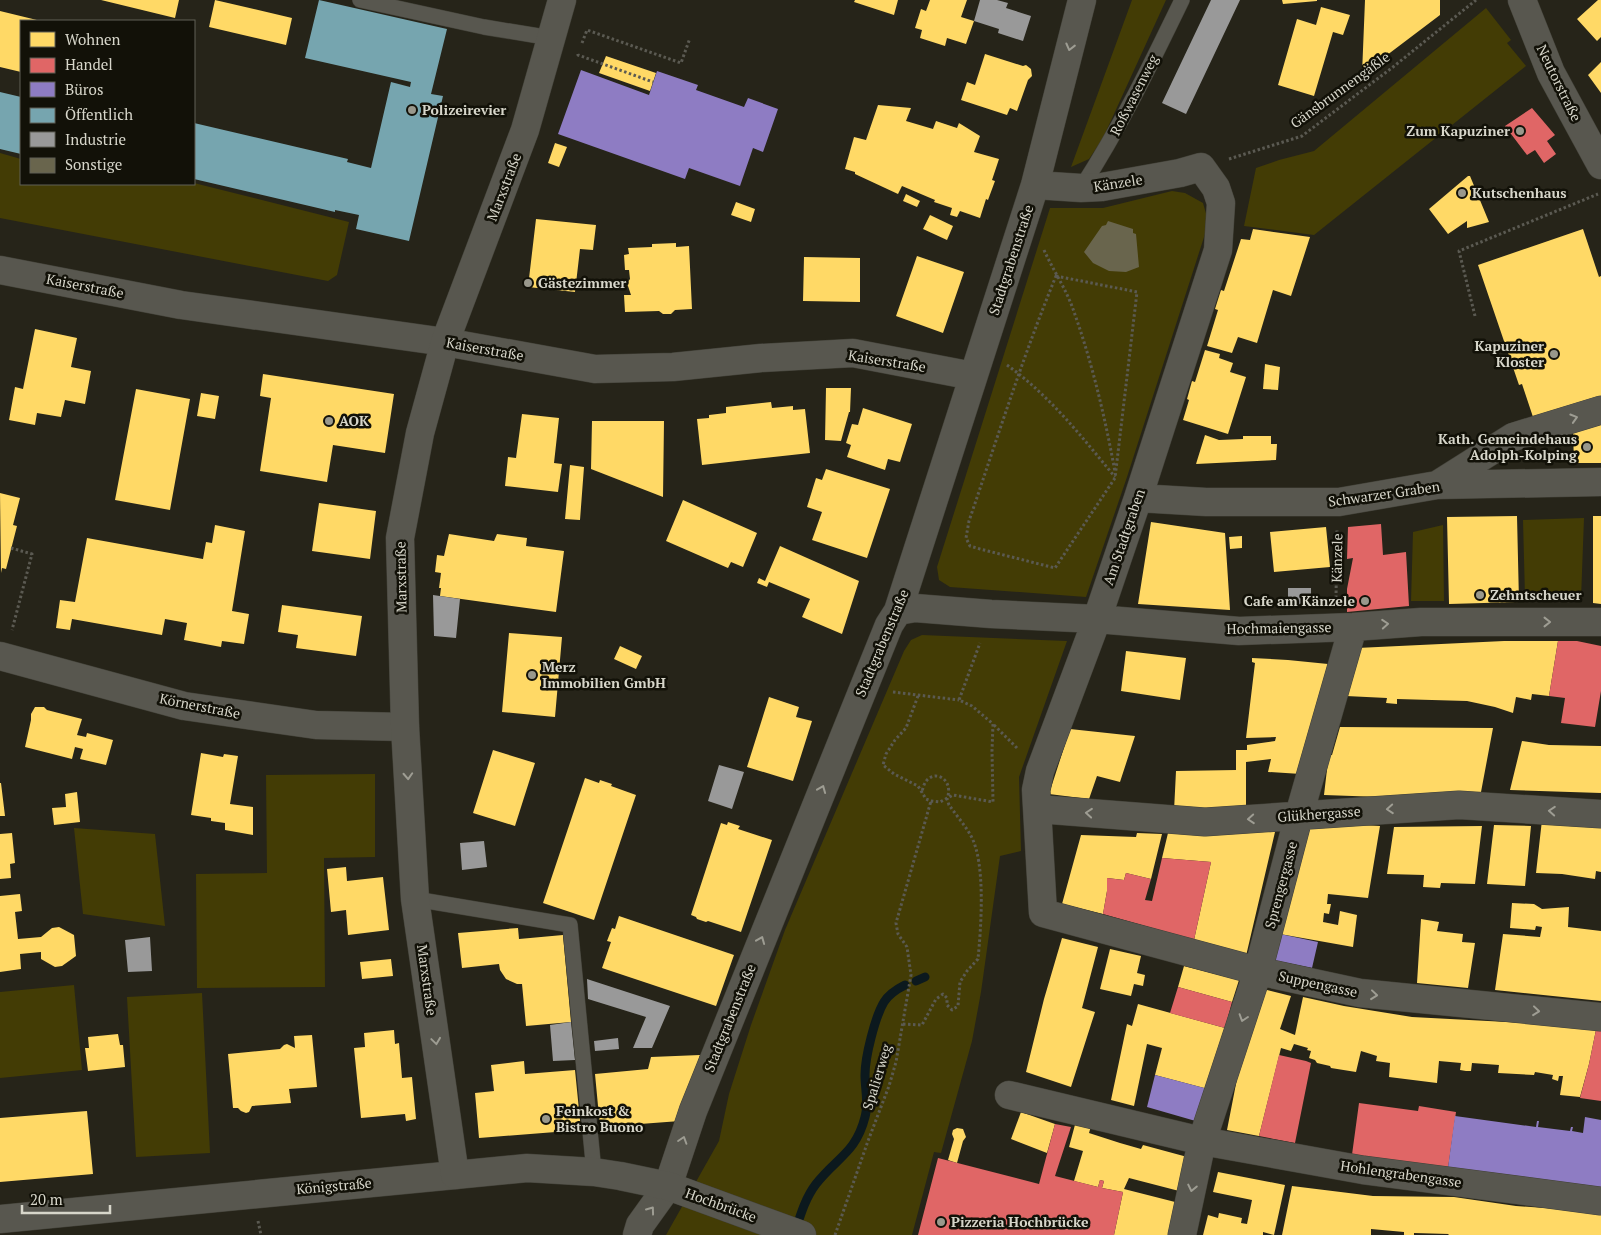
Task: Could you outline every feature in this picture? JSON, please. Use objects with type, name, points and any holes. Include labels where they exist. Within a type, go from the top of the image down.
[{"type":"street","name":"Marxstraße","points":[[455,1175],[416,899],[405,727],[400,538],[420,434],[445,342],[525,130],[562,0]]},
{"type":"street","name":"Stadtgrabenstraße","points":[[637,1235],[640,1225],[668,1186],[692,1110],[863,687],[889,625],[898,611],[1035,185],[1082,0]]},
{"type":"street","name":"Neutorstraße","points":[[1522,0],[1550,73],[1601,165]]},
{"type":"street","name":"Känzele","points":[[1035,185],[1082,188],[1102,187],[1201,168]]},
{"type":"street","name":"Am Stadtgraben","points":[[1043,913],[1036,790],[1040,771],[1097,618],[1138,498],[1218,250],[1221,203],[1216,188],[1201,168]]},
{"type":"street","name":"Kaiserstraße","points":[[0,270],[182,304],[445,342],[595,369],[673,367],[761,358],[853,353],[973,376]]},
{"type":"street","points":[[1437,485],[1512,437],[1601,410]]},
{"type":"street","name":"Schwarzer Graben","points":[[1138,498],[1206,502],[1339,502],[1437,485],[1601,482]]},
{"type":"street","name":"Hochmaiengasse","points":[[898,611],[915,608],[991,614],[1097,618],[1239,631],[1421,622],[1601,622]]},
{"type":"street","name":"Sprengergasse","points":[[1202,1141],[1258,971],[1300,815],[1345,627]]},
{"type":"street","name":"Körnerstraße","points":[[2,657],[184,706],[316,725],[405,727]]},
{"type":"street","name":"Glükhergasse","points":[[1038,809],[1205,822],[1459,805],[1601,814]]},
{"type":"street","name":"Suppengasse","points":[[1043,913],[1258,971],[1360,993],[1601,1017]]},
{"type":"street","name":"Hohlengrabengasse","points":[[1008,1095],[1202,1141],[1362,1170],[1601,1201]]},
{"type":"street","points":[[1182,1235],[1202,1141]]},
{"type":"street","name":"Königstraße","points":[[0,1219],[527,1168],[594,1172],[668,1186]]},
{"type":"street","name":"Hochbrücke","points":[[668,1186],[802,1235]]},
{"type":"lane","points":[[360,0],[484,27],[551,38]]},
{"type":"lane","name":"Roßwasenweg","points":[[1082,188],[1110,144],[1182,0]]},
{"type":"lane","points":[[416,899],[570,925],[594,1172]]},
{"type":"path","name":"Gänsbrunnengäßle","points":[[1201,168],[1302,136],[1393,67],[1476,0]]},
{"type":"path","points":[[653,82],[578,55],[587,30],[681,63],[690,38]]},
{"type":"path","points":[[1475,316],[1459,251],[1601,193]]},
{"type":"path","points":[[1041,244],[1072,307],[1094,375],[1107,427],[1116,478]]},
{"type":"path","points":[[1056,276],[1137,292],[1116,478],[1054,568],[970,546],[966,538],[969,521],[1035,326],[1056,276]]},
{"type":"path","points":[[1019,374],[1060,412],[1116,478],[1138,498]]},
{"type":"path","name":"Känzele","points":[[1338,526],[1345,627]]},
{"type":"path","points":[[2,657],[32,554],[11,548]]},
{"type":"path","points":[[959,700],[991,614]]},
{"type":"path","points":[[863,687],[918,696],[959,700],[972,706],[993,724],[993,802],[953,795],[940,802],[931,801],[922,794],[918,786],[894,774],[883,765],[886,754],[906,728],[918,696]]},
{"type":"path","points":[[922,794],[923,784],[928,778],[936,776],[944,779],[949,786],[950,792],[947,799]]},
{"type":"path","points":[[903,1024],[922,1025],[936,999],[943,994],[947,998],[947,1005],[952,1010],[958,1006],[960,982],[978,959],[981,887],[979,863],[972,837],[947,799]]},
{"type":"path","name":"Spalierweg","points":[[835,1235],[896,1062],[911,966],[907,947],[898,934],[896,923],[931,801]]},
{"type":"shaded area","points":[[1132,0],[1166,0],[1103,138],[1089,159],[1071,167]]},
{"type":"shaded area","points":[[1486,8],[1511,40],[1507,43],[1526,66],[1314,235],[1244,226],[1256,168],[1314,151]]},
{"type":"shaded area","points":[[0,153],[20,159],[20,185],[195,185],[195,183],[349,222],[337,275],[328,281],[0,218]]},
{"type":"shaded area","points":[[1172,191],[1185,193],[1203,203],[1207,217],[1205,234],[1127,477],[1086,597],[950,587],[939,580],[937,567],[1050,208],[1103,208]]},
{"type":"shaded area","points":[[1584,518],[1581,599],[1525,597],[1523,520]]},
{"type":"shaded area","points":[[1443,525],[1444,601],[1411,601],[1413,532]]},
{"type":"shaded area","points":[[922,635],[1067,641],[1019,777],[1021,851],[1000,856],[981,992],[972,1041],[941,1153],[934,1152],[912,1235],[666,1235],[719,1141],[729,1094],[785,930],[904,651],[911,640]]},
{"type":"shaded area","points":[[375,774],[375,857],[324,858],[325,987],[197,988],[196,874],[267,873],[266,775]]},
{"type":"shaded area","points":[[74,828],[155,834],[165,926],[83,914]]},
{"type":"shaded area","points":[[74,985],[82,1070],[0,1078],[0,992]]},
{"type":"shaded area","points":[[202,993],[210,1153],[136,1157],[127,997]]},
{"type":"building: Wohnen","points":[[101,0],[179,0],[175,18]]},
{"type":"building: Wohnen","points":[[215,0],[292,18],[286,45],[209,27]]},
{"type":"building: Wohnen","points":[[855,0],[898,0],[894,15],[854,2]]},
{"type":"building: Wohnen","points":[[930,0],[967,0],[961,17],[974,21],[966,44],[947,38],[945,46],[920,38],[922,30],[915,28],[921,9],[926,11]]},
{"type":"building: Wohnen","points":[[1282,0],[1317,0],[1317,1],[1283,4]]},
{"type":"building: Wohnen","points":[[1365,0],[1440,0],[1440,15],[1362,74]]},
{"type":"building: Wohnen","points":[[1598,0],[1601,0],[1601,37],[1597,41],[1577,19]]},
{"type":"building: Wohnen","points":[[1321,7],[1350,15],[1343,35],[1333,32],[1314,96],[1278,85],[1297,19],[1316,25]]},
{"type":"building: Wohnen","points":[[0,11],[37,20],[20,20],[20,72],[0,67]]},
{"type":"building: Wohnen","points":[[985,54],[1023,66],[1026,65],[1031,69],[1032,76],[1028,80],[1017,111],[1010,108],[1007,115],[961,100],[967,82],[975,85]]},
{"type":"building: Wohnen","points":[[606,56],[656,73],[650,91],[599,73]]},
{"type":"building: Wohnen","points":[[1601,62],[1601,93],[1588,75]]},
{"type":"building: Wohnen","points":[[878,105],[911,108],[906,121],[933,129],[936,121],[957,128],[959,123],[980,136],[974,152],[999,159],[992,180],[995,181],[988,200],[986,199],[980,218],[960,211],[957,217],[950,215],[952,208],[934,202],[935,200],[902,186],[898,194],[855,174],[855,172],[845,169],[854,137],[866,140]]},
{"type":"building: Wohnen","points":[[555,143],[567,147],[559,167],[548,163]]},
{"type":"building: Wohnen","name":"Kutschenhaus","points":[[1470,176],[1489,222],[1467,228],[1467,221],[1448,234],[1429,209]]},
{"type":"building: Wohnen","points":[[906,194],[920,201],[917,207],[903,201]]},
{"type":"building: Wohnen","points":[[736,202],[755,209],[751,222],[731,215]]},
{"type":"building: Wohnen","points":[[930,215],[953,226],[947,240],[923,229]]},
{"type":"building: Wohnen","points":[[536,219],[596,225],[593,250],[580,249],[575,292],[528,287]]},
{"type":"building: Wohnen","points":[[1253,229],[1310,237],[1291,296],[1273,290],[1257,343],[1238,337],[1232,353],[1207,346],[1218,310],[1215,309],[1221,290],[1224,291],[1241,239],[1250,240]]},
{"type":"building: Wohnen","name":"Kapuziner Kloster","points":[[1583,229],[1599,277],[1601,276],[1601,397],[1534,420],[1522,384],[1519,385],[1478,265]]},
{"type":"building: Wohnen","points":[[676,243],[676,247],[689,246],[692,309],[675,310],[671,314],[663,314],[659,311],[625,312],[624,295],[631,295],[627,283],[630,279],[629,270],[625,270],[624,255],[629,254],[628,248]]},
{"type":"building: Wohnen","points":[[917,256],[964,272],[943,333],[896,316]]},
{"type":"building: Wohnen","points":[[804,257],[860,258],[860,302],[803,301]]},
{"type":"building: Wohnen","points":[[35,329],[77,338],[71,367],[91,371],[85,404],[65,400],[61,417],[37,413],[35,425],[9,420],[15,387],[23,389]]},
{"type":"building: Wohnen","points":[[1205,350],[1220,354],[1219,358],[1233,363],[1230,372],[1246,377],[1228,434],[1183,420],[1192,381],[1195,382]]},
{"type":"building: Wohnen","points":[[1265,364],[1280,367],[1278,390],[1263,389]]},
{"type":"building: Wohnen","name":"AOK","points":[[263,374],[394,394],[385,453],[333,445],[327,482],[260,471],[271,398],[260,396]]},
{"type":"building: Wohnen","points":[[826,388],[851,388],[850,412],[841,441],[825,440]]},
{"type":"building: Wohnen","points":[[136,389],[190,399],[170,510],[115,500]]},
{"type":"building: Wohnen","points":[[201,393],[219,396],[215,419],[197,416]]},
{"type":"building: Wohnen","points":[[771,402],[772,408],[793,406],[793,410],[805,409],[810,453],[702,465],[697,419],[726,413],[726,407]]},
{"type":"building: Wohnen","points":[[863,408],[912,424],[900,462],[888,459],[885,470],[847,457],[851,445],[846,443],[852,424],[858,425]]},
{"type":"building: Wohnen","points":[[522,414],[559,418],[554,463],[562,464],[558,492],[505,486],[508,457],[516,458]]},
{"type":"building: Wohnen","points":[[592,421],[664,421],[663,497],[591,469]]},
{"type":"building: Wohnen","name":"Kath. Gemeindehaus Adolph-Kolping","points":[[1601,424],[1601,463],[1574,463],[1573,432]]},
{"type":"building: Wohnen","points":[[1205,435],[1219,440],[1243,439],[1243,436],[1271,436],[1271,444],[1277,444],[1276,460],[1196,464]]},
{"type":"building: Wohnen","points":[[570,465],[584,467],[580,520],[565,519]]},
{"type":"building: Wohnen","points":[[826,469],[890,489],[867,558],[812,540],[822,512],[807,507],[816,478],[822,480]]},
{"type":"building: Wohnen","points":[[0,493],[20,498],[13,525],[17,526],[6,569],[2,568],[1,573]]},
{"type":"building: Wohnen","points":[[683,500],[757,533],[743,567],[731,562],[728,568],[666,541]]},
{"type":"building: Wohnen","points":[[319,503],[376,511],[370,559],[312,551]]},
{"type":"building: Wohnen","points":[[1517,516],[1519,602],[1449,604],[1447,517]]},
{"type":"building: Wohnen","points":[[1593,516],[1601,516],[1601,604],[1593,603]]},
{"type":"building: Wohnen","points":[[1151,522],[1225,533],[1230,610],[1138,604]]},
{"type":"building: Wohnen","points":[[215,525],[245,531],[232,611],[249,614],[244,644],[222,641],[221,647],[184,640],[187,623],[165,619],[162,635],[72,619],[70,630],[56,628],[60,600],[75,602],[87,538],[203,559],[206,542],[212,543]]},
{"type":"building: Wohnen","points":[[1326,527],[1330,567],[1274,572],[1270,532]]},
{"type":"building: Wohnen","points":[[449,534],[494,541],[497,534],[527,538],[526,546],[564,551],[556,612],[440,596],[441,573],[435,572],[437,555],[444,556]]},
{"type":"building: Wohnen","points":[[1242,536],[1242,548],[1230,549],[1229,537]]},
{"type":"building: Wohnen","points":[[780,546],[859,581],[842,634],[802,617],[810,599],[769,582],[767,587],[757,583],[759,578],[765,581]]},
{"type":"building: Wohnen","points":[[282,605],[362,616],[356,656],[296,648],[298,635],[278,632]]},
{"type":"building: Wohnen","name":"Merz Immobilien GmbH","points":[[509,633],[562,637],[555,717],[502,712]]},
{"type":"building: Wohnen","points":[[1504,641],[1558,641],[1549,696],[1532,694],[1531,700],[1516,697],[1513,713],[1467,701],[1397,699],[1397,704],[1386,703],[1387,698],[1346,696],[1357,648]]},
{"type":"building: Wohnen","points":[[620,646],[642,656],[636,669],[614,659]]},
{"type":"building: Wohnen","points":[[1126,651],[1186,658],[1180,700],[1121,691]]},
{"type":"building: Wohnen","points":[[1252,658],[1328,664],[1301,774],[1268,772],[1271,759],[1246,762],[1246,808],[1174,811],[1176,771],[1236,770],[1236,750],[1247,750],[1247,745],[1275,741],[1276,737],[1246,738],[1255,663],[1252,662]]},
{"type":"building: Wohnen","points":[[769,697],[799,707],[796,717],[812,721],[793,781],[747,767]]},
{"type":"building: Wohnen","points":[[35,707],[44,707],[47,710],[82,719],[77,735],[86,737],[87,733],[113,740],[106,765],[80,759],[83,749],[75,747],[72,759],[25,747],[31,714]]},
{"type":"building: Wohnen","points":[[1340,727],[1493,728],[1481,792],[1381,797],[1324,795],[1328,761],[1330,755],[1332,755]]},
{"type":"building: Wohnen","points":[[1070,729],[1135,736],[1120,782],[1097,776],[1089,799],[1049,794]]},
{"type":"building: Wohnen","points":[[1522,741],[1549,745],[1601,746],[1601,793],[1510,790]]},
{"type":"building: Wohnen","points":[[493,750],[535,763],[515,826],[473,813]]},
{"type":"building: Wohnen","points":[[201,753],[223,757],[224,754],[238,756],[230,804],[253,807],[253,835],[225,830],[225,823],[211,821],[211,818],[191,815]]},
{"type":"building: Wohnen","points":[[585,778],[599,783],[600,780],[612,784],[611,786],[636,795],[594,920],[543,903]]},
{"type":"building: Wohnen","points":[[1,783],[5,816],[0,816]]},
{"type":"building: Wohnen","points":[[77,792],[80,822],[54,825],[52,808],[66,807],[65,794]]},
{"type":"building: Wohnen","points":[[1542,820],[1601,823],[1601,872],[1596,871],[1595,879],[1562,874],[1536,873]]},
{"type":"building: Wohnen","points":[[728,822],[740,826],[738,829],[772,840],[741,932],[697,919],[691,915],[721,823],[727,825]]},
{"type":"building: Wohnen","points":[[1307,822],[1380,826],[1368,898],[1328,894],[1327,904],[1331,904],[1329,914],[1324,913],[1323,922],[1338,925],[1340,911],[1357,915],[1353,947],[1280,934]]},
{"type":"building: Wohnen","points":[[1494,825],[1531,826],[1525,886],[1487,884]]},
{"type":"building: Wohnen","points":[[1482,826],[1475,884],[1441,883],[1440,888],[1423,887],[1424,875],[1387,874],[1394,827]]},
{"type":"building: Wohnen","points":[[1275,832],[1246,956],[1194,940],[1211,862],[1162,858],[1168,833]]},
{"type":"building: Wohnen","points":[[12,833],[15,863],[10,864],[11,878],[0,879],[0,834]]},
{"type":"building: Wohnen","points":[[1137,833],[1162,834],[1151,879],[1126,873],[1124,880],[1107,878],[1103,914],[1062,904],[1081,835],[1136,837]]},
{"type":"building: Wohnen","points":[[346,867],[347,881],[383,877],[389,930],[348,935],[346,910],[331,912],[327,869]]},
{"type":"building: Wohnen","points":[[20,894],[22,911],[15,912],[18,939],[41,937],[52,928],[59,927],[74,935],[76,956],[62,966],[55,967],[41,959],[41,952],[20,954],[21,969],[0,972],[0,896]]},
{"type":"building: Wohnen","points":[[1512,903],[1534,904],[1542,909],[1569,907],[1568,927],[1601,931],[1601,1001],[1495,990],[1503,934],[1540,937],[1542,927],[1536,926],[1535,930],[1510,928]]},
{"type":"building: Wohnen","points":[[619,916],[734,955],[716,1006],[602,968],[611,942],[607,941],[612,928],[615,929]]},
{"type":"building: Wohnen","points":[[1421,919],[1439,922],[1437,931],[1463,934],[1462,942],[1475,943],[1468,988],[1417,983]]},
{"type":"building: Wohnen","points":[[518,928],[519,939],[563,935],[571,1022],[526,1026],[522,984],[506,979],[500,970],[499,964],[462,968],[458,933]]},
{"type":"building: Wohnen","points":[[1062,938],[1098,947],[1082,1008],[1095,1012],[1071,1087],[1026,1072],[1044,999]]},
{"type":"building: Wohnen","points":[[1110,949],[1141,956],[1137,973],[1145,975],[1143,986],[1134,984],[1131,996],[1100,989]]},
{"type":"building: Wohnen","points":[[391,959],[393,976],[362,979],[360,962]]},
{"type":"building: Wohnen","points":[[1184,966],[1239,980],[1232,1002],[1178,987]]},
{"type":"building: Wohnen","points":[[1259,988],[1291,996],[1280,1029],[1295,1035],[1303,997],[1412,1017],[1597,1025],[1580,1097],[1560,1095],[1563,1076],[1559,1076],[1558,1081],[1552,1079],[1553,1075],[1535,1072],[1534,1075],[1498,1073],[1499,1065],[1472,1063],[1471,1071],[1466,1071],[1460,1070],[1461,1063],[1439,1061],[1437,1083],[1389,1077],[1390,1063],[1376,1061],[1377,1056],[1361,1051],[1356,1072],[1331,1068],[1330,1066],[1317,1063],[1309,1058],[1311,1051],[1307,1050],[1308,1048],[1294,1044],[1291,1051],[1281,1048],[1259,1136],[1227,1130],[1242,1053]]},
{"type":"building: Wohnen","points":[[1138,1004],[1225,1028],[1208,1089],[1155,1075],[1162,1048],[1147,1044],[1134,1106],[1111,1100],[1127,1024],[1132,1026]]},
{"type":"building: Wohnen","points":[[394,1030],[395,1044],[399,1043],[402,1078],[412,1077],[416,1119],[406,1121],[405,1114],[361,1118],[354,1048],[365,1047],[364,1033]]},
{"type":"building: Wohnen","points":[[118,1034],[120,1045],[123,1045],[125,1067],[88,1071],[85,1048],[89,1048],[88,1037]]},
{"type":"building: Wohnen","points":[[312,1035],[317,1087],[289,1089],[291,1103],[252,1106],[249,1112],[246,1113],[238,1108],[233,1108],[228,1054],[280,1049],[287,1044],[295,1048],[294,1036]]},
{"type":"building: Wohnen","points":[[700,1055],[680,1121],[600,1127],[595,1074],[648,1069],[651,1057]]},
{"type":"building: Wohnen","points":[[524,1061],[525,1074],[575,1070],[581,1130],[479,1138],[475,1093],[494,1091],[491,1065]]},
{"type":"building: Wohnen","points":[[87,1111],[93,1174],[0,1182],[0,1118]]},
{"type":"building: Wohnen","points":[[1021,1112],[1055,1124],[1047,1153],[1011,1139]]},
{"type":"building: Wohnen","points":[[1076,1121],[1091,1126],[1089,1133],[1120,1143],[1141,1149],[1143,1145],[1191,1158],[1183,1192],[1129,1178],[1124,1189],[1179,1203],[1172,1235],[1114,1235],[1123,1192],[1102,1188],[1104,1181],[1100,1180],[1098,1187],[1074,1181],[1083,1151],[1069,1147]]},
{"type":"building: Wohnen","points":[[957,1128],[963,1129],[966,1137],[963,1141],[957,1163],[948,1160],[954,1139],[953,1130]]},
{"type":"building: Wohnen","points":[[1218,1172],[1285,1185],[1274,1235],[1263,1232],[1263,1235],[1203,1235],[1208,1215],[1218,1218],[1219,1213],[1242,1218],[1241,1223],[1247,1224],[1252,1200],[1213,1192]]},
{"type":"building: Wohnen","points":[[1292,1186],[1373,1196],[1454,1197],[1516,1206],[1601,1212],[1601,1235],[1448,1235],[1414,1233],[1414,1235],[1404,1235],[1404,1232],[1371,1229],[1371,1235],[1282,1235]]},
{"type":"building: Handel","points":[[1532,108],[1555,135],[1547,141],[1556,154],[1544,163],[1535,150],[1527,155],[1505,126]]},
{"type":"building: Handel","points":[[1381,524],[1383,555],[1406,552],[1409,606],[1347,612],[1347,589],[1353,558],[1347,559],[1348,527]]},
{"type":"building: Handel","points":[[1558,641],[1577,641],[1601,646],[1601,691],[1595,727],[1561,723],[1565,698],[1549,696]]},
{"type":"building: Handel","points":[[1162,858],[1211,862],[1194,940],[1103,914],[1107,878],[1124,880],[1126,873],[1151,879],[1145,900],[1152,901]]},
{"type":"building: Handel","points":[[1178,987],[1232,1002],[1225,1028],[1170,1013]]},
{"type":"building: Handel","points":[[1597,1025],[1601,1025],[1601,1101],[1580,1098]]},
{"type":"building: Handel","points":[[1279,1055],[1311,1063],[1295,1143],[1259,1136]]},
{"type":"building: Handel","points":[[1359,1103],[1418,1111],[1419,1106],[1456,1112],[1447,1175],[1351,1162]]},
{"type":"building: Handel","points":[[1055,1124],[1071,1127],[1055,1176],[1098,1187],[1100,1180],[1104,1181],[1102,1188],[1123,1192],[1114,1235],[918,1235],[938,1158],[1039,1184]]},
{"type":"building: Büros","points":[[581,70],[649,95],[657,71],[698,85],[696,90],[744,107],[748,98],[778,109],[763,152],[753,148],[740,186],[689,168],[685,179],[558,134]]},
{"type":"building: Büros","points":[[1280,934],[1318,942],[1312,968],[1272,960]]},
{"type":"building: Büros","points":[[1155,1075],[1208,1089],[1199,1122],[1147,1107]]},
{"type":"building: Büros","points":[[1455,1116],[1536,1127],[1537,1121],[1539,1121],[1538,1127],[1570,1131],[1571,1127],[1573,1127],[1572,1131],[1583,1133],[1585,1117],[1601,1120],[1601,1196],[1447,1175]]},
{"type":"building: Öffentlich","name":"Polizeirevier","points":[[319,0],[447,29],[431,94],[443,96],[409,241],[356,229],[359,215],[335,210],[335,212],[195,179],[195,123],[348,159],[347,162],[371,168],[391,82],[410,87],[411,82],[305,58]]},
{"type":"building: Öffentlich","points":[[0,92],[20,97],[20,154],[0,149]]},
{"type":"building: Industrie","points":[[980,0],[997,0],[1008,3],[1006,8],[1031,16],[1023,41],[998,33],[999,29],[974,21]]},
{"type":"building: Industrie","points":[[1211,0],[1240,0],[1186,114],[1162,103]]},
{"type":"building: Industrie","points":[[1288,588],[1311,588],[1311,607],[1288,606]]},
{"type":"building: Industrie","points":[[433,595],[460,599],[456,638],[434,636]]},
{"type":"building: Industrie","points":[[719,765],[744,772],[732,809],[708,801]]},
{"type":"building: Industrie","points":[[484,841],[487,867],[462,870],[460,843]]},
{"type":"building: Industrie","points":[[150,937],[152,971],[128,972],[125,940]]},
{"type":"building: Industrie","points":[[587,979],[670,1006],[652,1048],[633,1048],[646,1017],[588,999]]},
{"type":"building: Industrie","points":[[571,1022],[575,1060],[553,1061],[550,1025]]},
{"type":"building: Industrie","points":[[618,1038],[619,1049],[595,1051],[594,1041]]},
{"type":"building: Sonstige","points":[[1108,221],[1133,229],[1133,233],[1136,234],[1139,267],[1126,272],[1109,271],[1093,263],[1084,252],[1102,226],[1106,225]]},
{"type":"waterway","points":[[916,981],[925,977]]},
{"type":"waterway","points":[[796,1229],[812,1189],[851,1147],[861,1129],[867,1107],[865,1067],[874,1027],[886,999],[905,985]]},
{"type":"place","name":"Polizeirevier","points":[[412,110]]},
{"type":"place","name":"Zum Kapuziner","points":[[1520,131]]},
{"type":"place","name":"Kutschenhaus","points":[[1462,193]]},
{"type":"place","name":"Gästezimmer","points":[[528,283]]},
{"type":"place","name":"Kapuziner Kloster","points":[[1554,354]]},
{"type":"place","name":"AOK","points":[[329,421]]},
{"type":"place","name":"Kath. Gemeindehaus Adolph-Kolping","points":[[1587,447]]},
{"type":"place","name":"Zehntscheuer","points":[[1480,595]]},
{"type":"place","name":"Cafe am Känzele","points":[[1365,601]]},
{"type":"place","name":"Merz Immobilien GmbH","points":[[532,675]]},
{"type":"place","name":"Feinkost & Bistro Buono","points":[[546,1119]]},
{"type":"place","name":"Pizzeria Hochbrücke","points":[[941,1222]]}]
